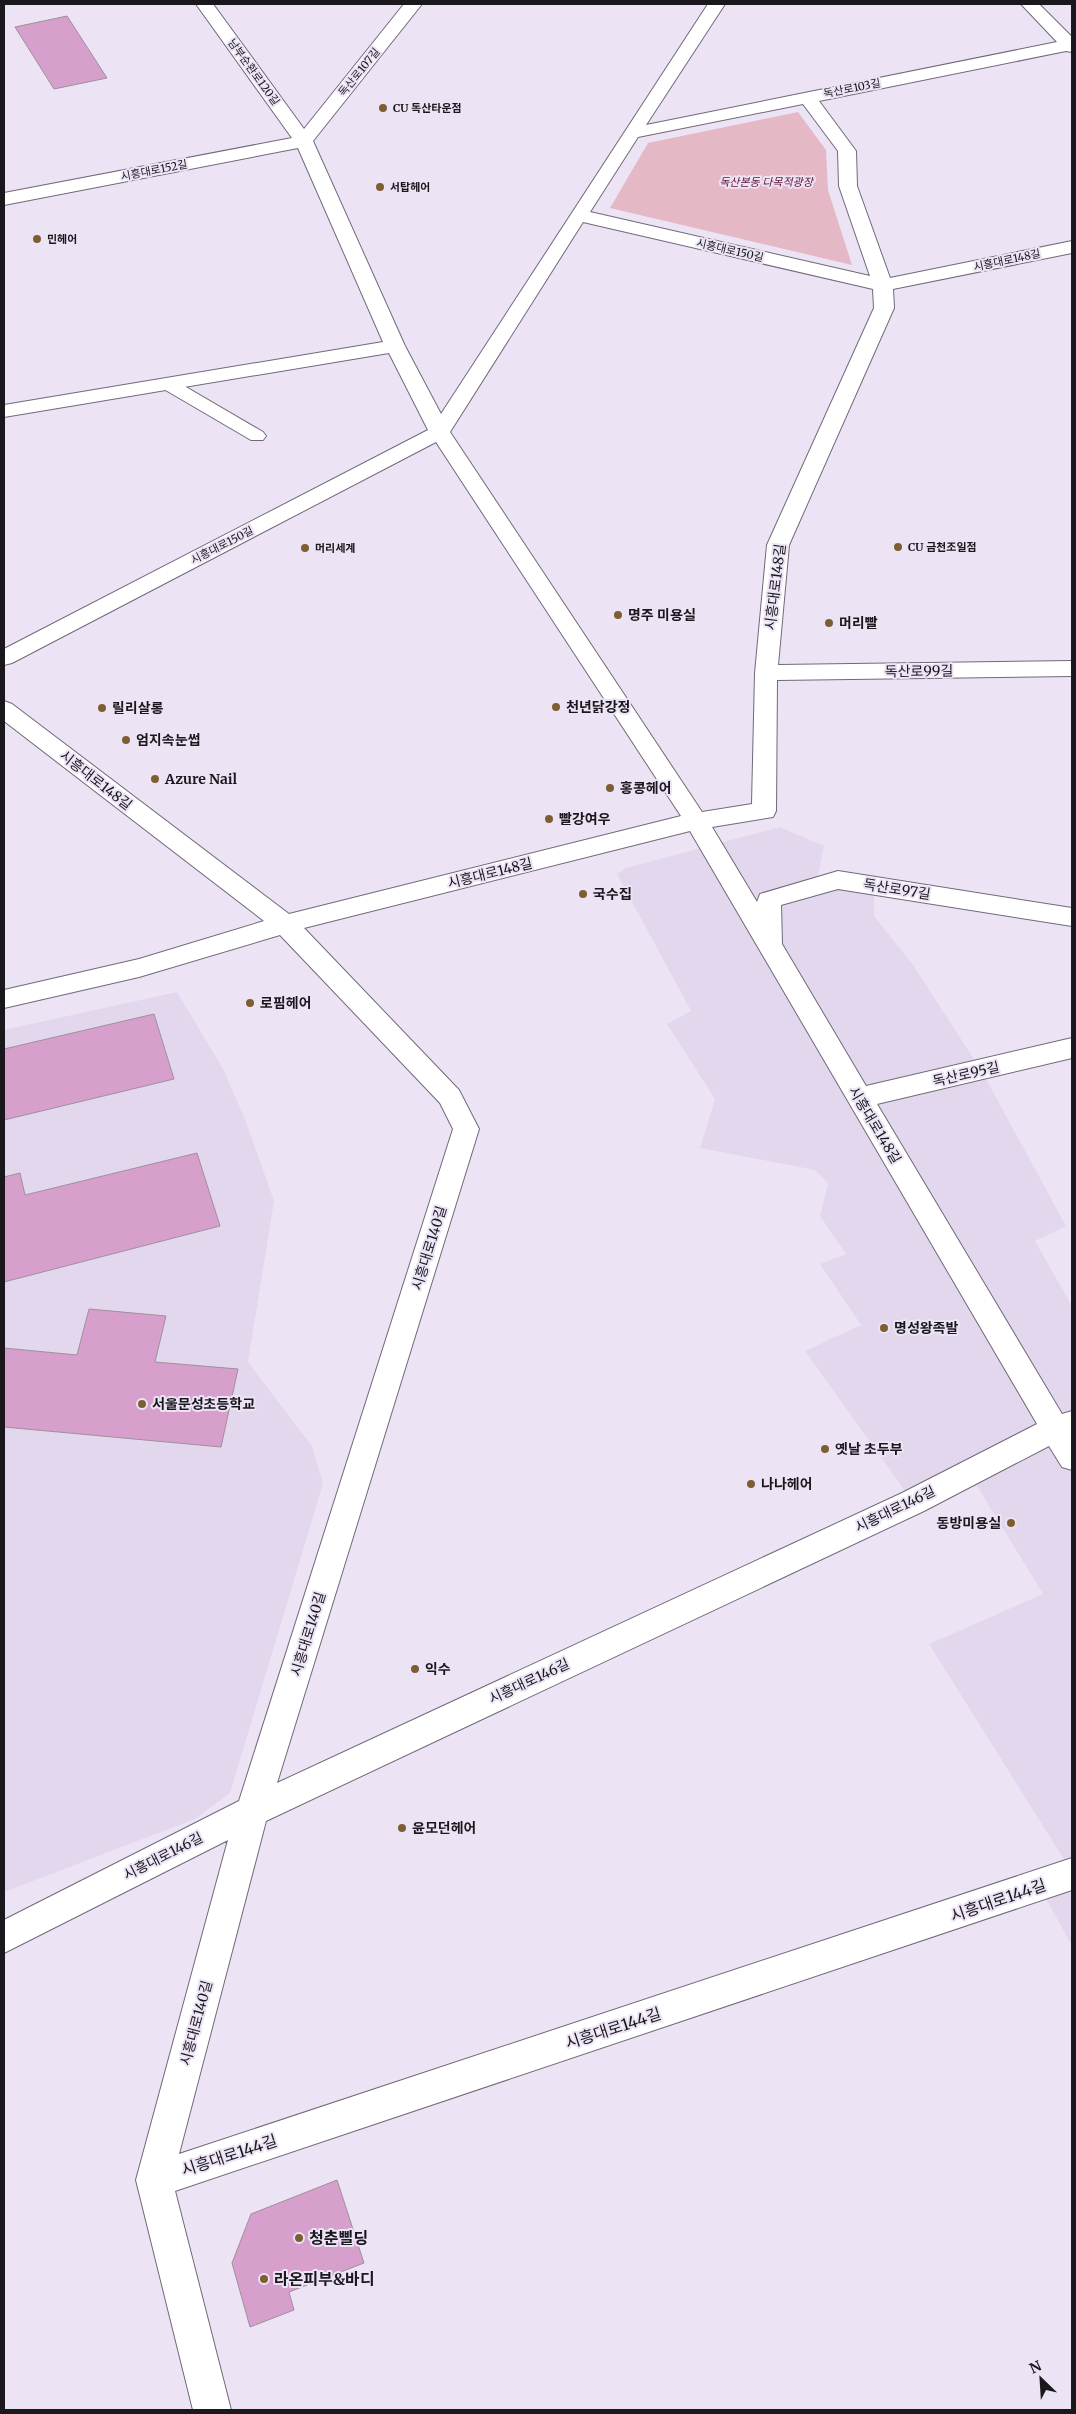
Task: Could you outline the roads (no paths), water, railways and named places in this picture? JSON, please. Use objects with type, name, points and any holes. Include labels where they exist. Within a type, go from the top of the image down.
[{"type":"street","name":"남부순환로120길","points":[[204,4],[304,141]]},
{"type":"street","name":"독산로107길","points":[[304,141],[413,4]]},
{"type":"street","points":[[304,141],[395,346],[440,432],[578,215],[716,4]]},
{"type":"street","points":[[1029,4],[1072,45]]},
{"type":"street","name":"독산로103길","points":[[632,133],[1072,45]]},
{"type":"street","name":"시흥대로148길","points":[[4,999],[139,968],[285,924],[696,821],[764,811],[766,673],[778,545],[884,308],[882,285],[848,186],[847,151],[807,97]]},
{"type":"street","name":"시흥대로152길","points":[[4,199],[304,141]]},
{"type":"street","name":"시흥대로150길","points":[[578,215],[882,285]]},
{"type":"street","name":"시흥대로148길","points":[[882,285],[1072,247]]},
{"type":"street","points":[[4,411],[395,346]]},
{"type":"street","name":"시흥대로148길","points":[[440,432],[696,821],[859,1098],[1064,1426]]},
{"type":"street","name":"시흥대로150길","points":[[4,658],[440,432]]},
{"type":"street","name":"독산로99길","points":[[766,673],[1072,669]]},
{"type":"street","name":"시흥대로148길","points":[[4,708],[285,924]]},
{"type":"street","name":"독산로97길","points":[[769,946],[769,900],[838,880],[1072,917]]},
{"type":"street","name":"시흥대로140길","points":[[212,2410],[154,2180],[252,1811],[466,1129],[450,1097],[285,924]]},
{"type":"street","name":"독산로95길","points":[[859,1098],[1072,1048]]},
{"type":"street","points":[[1064,1426],[1072,1458]]},
{"type":"street","name":"시흥대로146길","points":[[4,1937],[252,1811],[913,1502],[1064,1426]]},
{"type":"street","name":"시흥대로144길","points":[[154,2180],[1072,1874]]},
{"type":"lane","points":[[168,384],[257,436]]},
{"type":"place","name":"CU 독산타운점","points":[[383,108]]},
{"type":"place","name":"서탑헤어","points":[[380,187]]},
{"type":"place","name":"민헤어","points":[[37,239]]},
{"type":"place","name":"CU 금천조일점","points":[[898,547]]},
{"type":"place","name":"머리세계","points":[[305,548]]},
{"type":"place","name":"명주 미용실","points":[[618,615]]},
{"type":"place","name":"머리빨","points":[[829,623]]},
{"type":"place","name":"천년닭강정","points":[[556,707]]},
{"type":"place","name":"릴리살롱","points":[[102,708]]},
{"type":"place","name":"엄지속눈썹","points":[[126,740]]},
{"type":"place","name":"Azure Nail","points":[[155,779]]},
{"type":"place","name":"홍콩헤어","points":[[610,788]]},
{"type":"place","name":"빨강여우","points":[[549,819]]},
{"type":"place","name":"국수집","points":[[583,894]]},
{"type":"place","name":"로핌헤어","points":[[250,1003]]},
{"type":"place","name":"명성왕족발","points":[[884,1328]]},
{"type":"place","name":"서울문성초등학교","points":[[142,1404]]},
{"type":"place","name":"옛날 초두부","points":[[825,1449]]},
{"type":"place","name":"나나헤어","points":[[751,1484]]},
{"type":"place","name":"동방미용실","points":[[1011,1523]]},
{"type":"place","name":"익수","points":[[415,1669]]},
{"type":"place","name":"윤모던헤어","points":[[402,1828]]},
{"type":"place","name":"청춘삘딩","points":[[299,2238]]},
{"type":"place","name":"라온피부&바디","points":[[264,2279]]},
{"type":"park label","name":"독산본동 다목적광장","points":[[766,182]]}]
